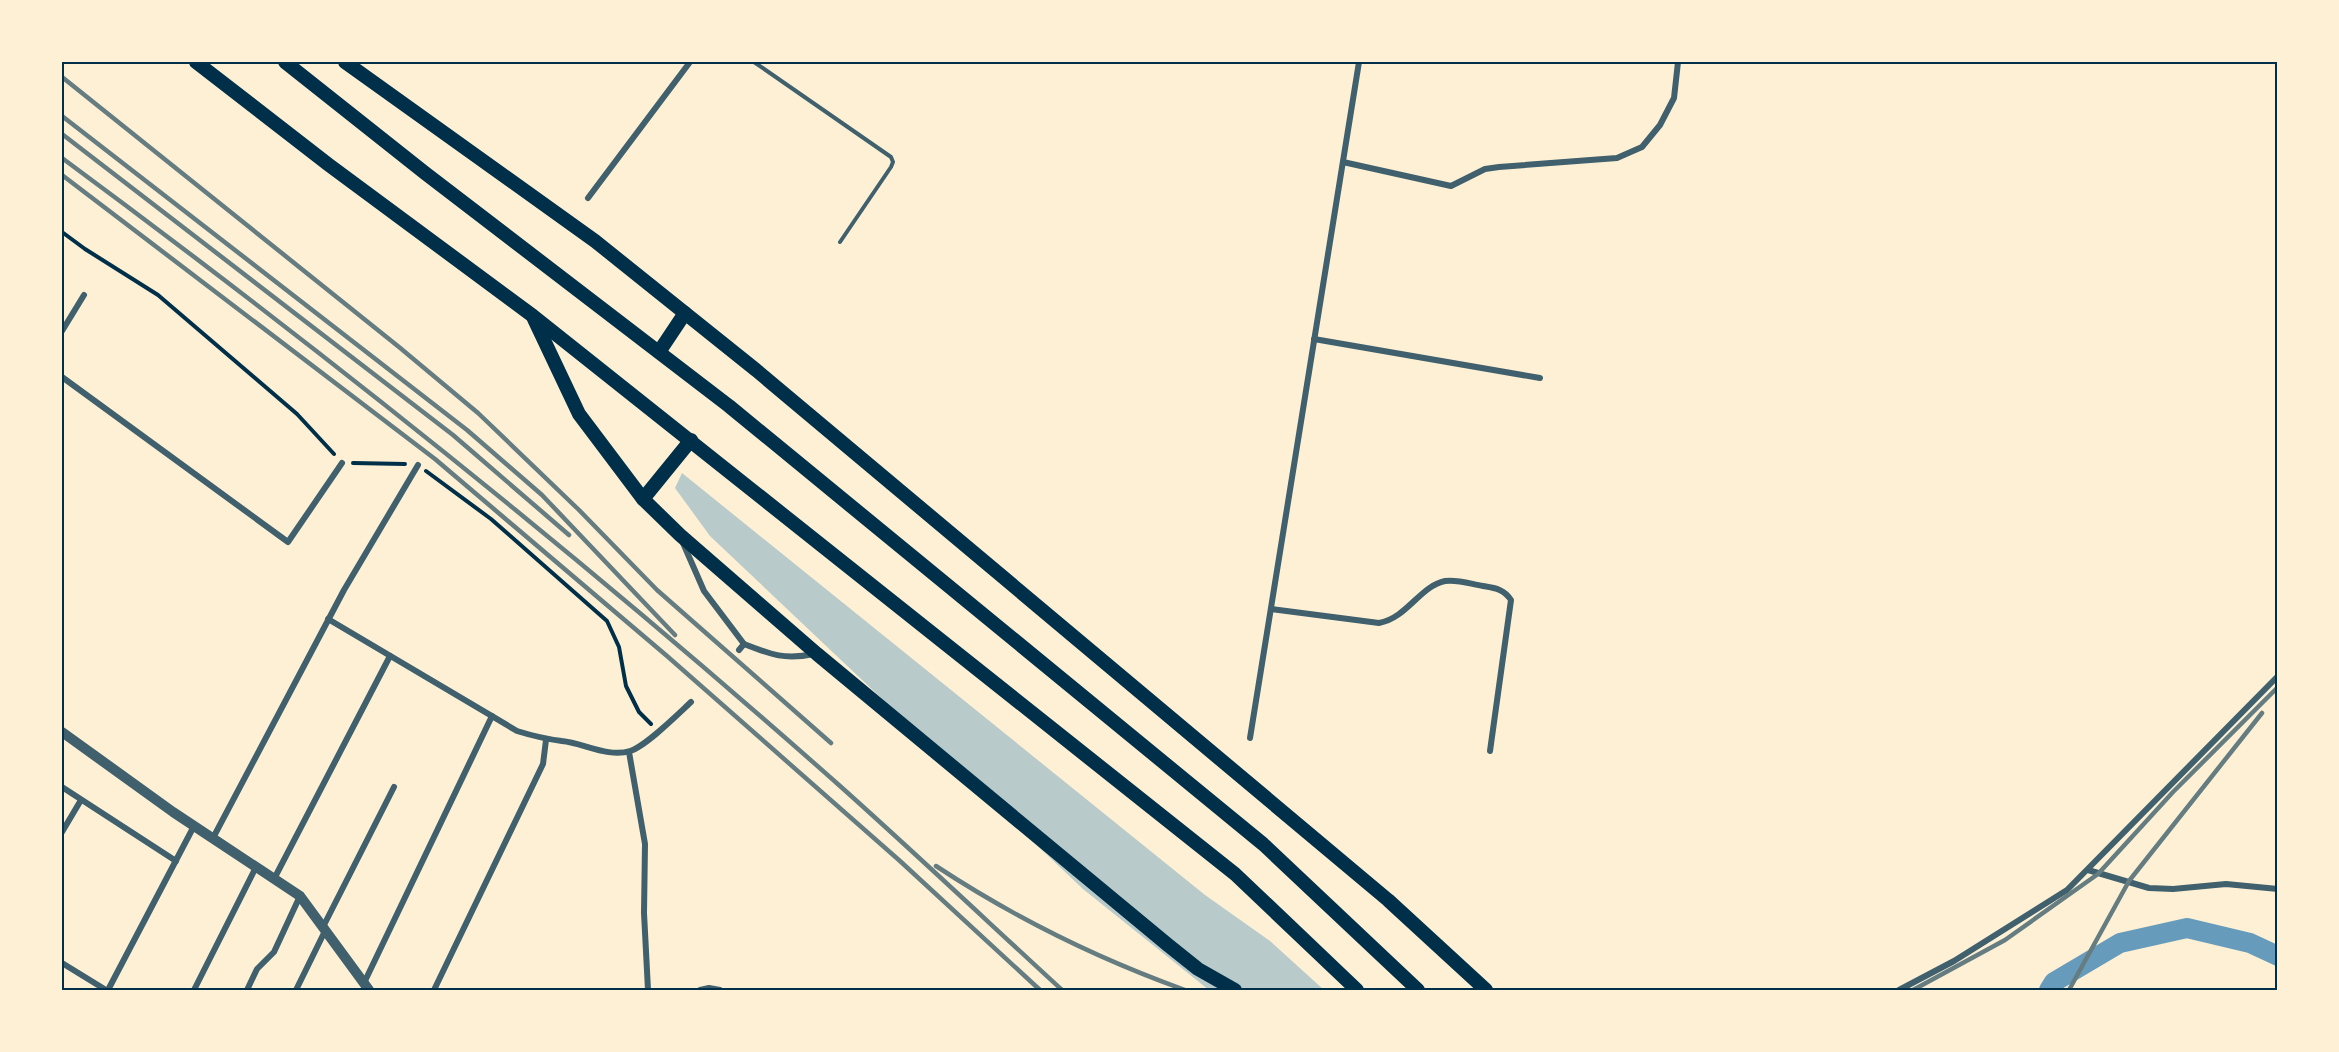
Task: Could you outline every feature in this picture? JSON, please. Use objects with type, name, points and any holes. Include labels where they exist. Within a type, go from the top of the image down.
[{"type":"highway","points":[[196,62],[533,315],[1235,874],[1357,990]]},
{"type":"highway","points":[[285,62],[729,406],[1263,844],[1418,990]]},
{"type":"highway","points":[[345,62],[595,241],[685,313],[1388,900],[1486,990]]},
{"type":"highway","points":[[659,352],[685,313]]},
{"type":"highway","points":[[533,315],[579,414],[643,499],[680,535],[817,654],[1176,951],[1198,969],[1235,990]]},
{"type":"highway","points":[[643,499],[691,440]]},
{"type":"street","points":[[588,198],[690,62]]},
{"type":"street","points":[[1250,738],[1359,62]]},
{"type":"street","points":[[1343,162],[1451,186],[1485,169],[1617,158],[1642,147],[1660,125],[1674,98],[1678,62]]},
{"type":"street","points":[[62,331],[84,295]]},
{"type":"street","points":[[1314,339],[1540,378]]},
{"type":"street","points":[[62,377],[288,542],[342,463]]},
{"type":"street","points":[[213,838],[328,619],[418,465]]},
{"type":"street","points":[[680,535],[704,591],[744,645],[774,655],[795,658],[817,654]]},
{"type":"street","points":[[1271,609],[1378,623],[1390,621],[1436,584],[1448,580],[1499,589],[1507,594],[1511,600],[1490,751]]},
{"type":"street","points":[[328,619],[517,731],[546,740],[562,741],[615,753],[629,752],[641,746],[691,702]]},
{"type":"street","points":[[739,650],[744,645]]},
{"type":"street","points":[[274,879],[390,656]]},
{"type":"street","points":[[1899,990],[1954,961],[2067,890],[2277,676]]},
{"type":"street","points":[[62,732],[194,826],[300,896],[366,987],[492,716]]},
{"type":"street","points":[[434,990],[543,764],[546,740]]},
{"type":"street","points":[[629,752],[645,844],[644,913],[648,990]]},
{"type":"street","points":[[62,787],[176,861]]},
{"type":"street","points":[[296,990],[394,787]]},
{"type":"street","points":[[62,832],[81,800]]},
{"type":"street","points":[[62,963],[107,990],[194,826]]},
{"type":"street","points":[[194,990],[256,867]]},
{"type":"street","points":[[2088,870],[2149,888],[2173,889],[2226,884],[2277,889]]},
{"type":"street","points":[[247,990],[257,969],[274,952],[300,896]]},
{"type":"street","points":[[700,990],[709,988],[720,990]]},
{"type":"lane","points":[[754,62],[891,157],[893,162],[891,167],[840,242]]},
{"type":"path","points":[[62,232],[158,295],[297,414],[342,463],[418,465],[491,519],[607,621],[619,646],[626,686],[639,712],[658,730]]},
{"type":"shaded area","points":[[682,473],[1205,895],[1270,941],[1324,990],[1209,990],[1083,889],[710,536],[675,488]]},
{"type":"waterway","points":[[2049,990],[2054,982],[2120,943],[2187,928],[2250,943],[2278,956]]},
{"type":"railway","points":[[62,77],[478,413],[578,509],[657,590],[831,743]]},
{"type":"railway","points":[[62,116],[467,430],[542,495],[675,635]]},
{"type":"railway","points":[[62,134],[453,435],[569,535]]},
{"type":"railway","points":[[62,158],[360,385],[555,542],[840,786],[1062,990]]},
{"type":"railway","points":[[62,175],[435,459],[667,656],[900,861],[1040,990]]},
{"type":"railway","points":[[1913,990],[2005,940],[2098,874],[2173,792],[2278,687]]},
{"type":"railway","points":[[2069,990],[2129,881],[2262,713]]},
{"type":"railway","points":[[936,866],[996,903],[1057,936],[1185,990]]}]
